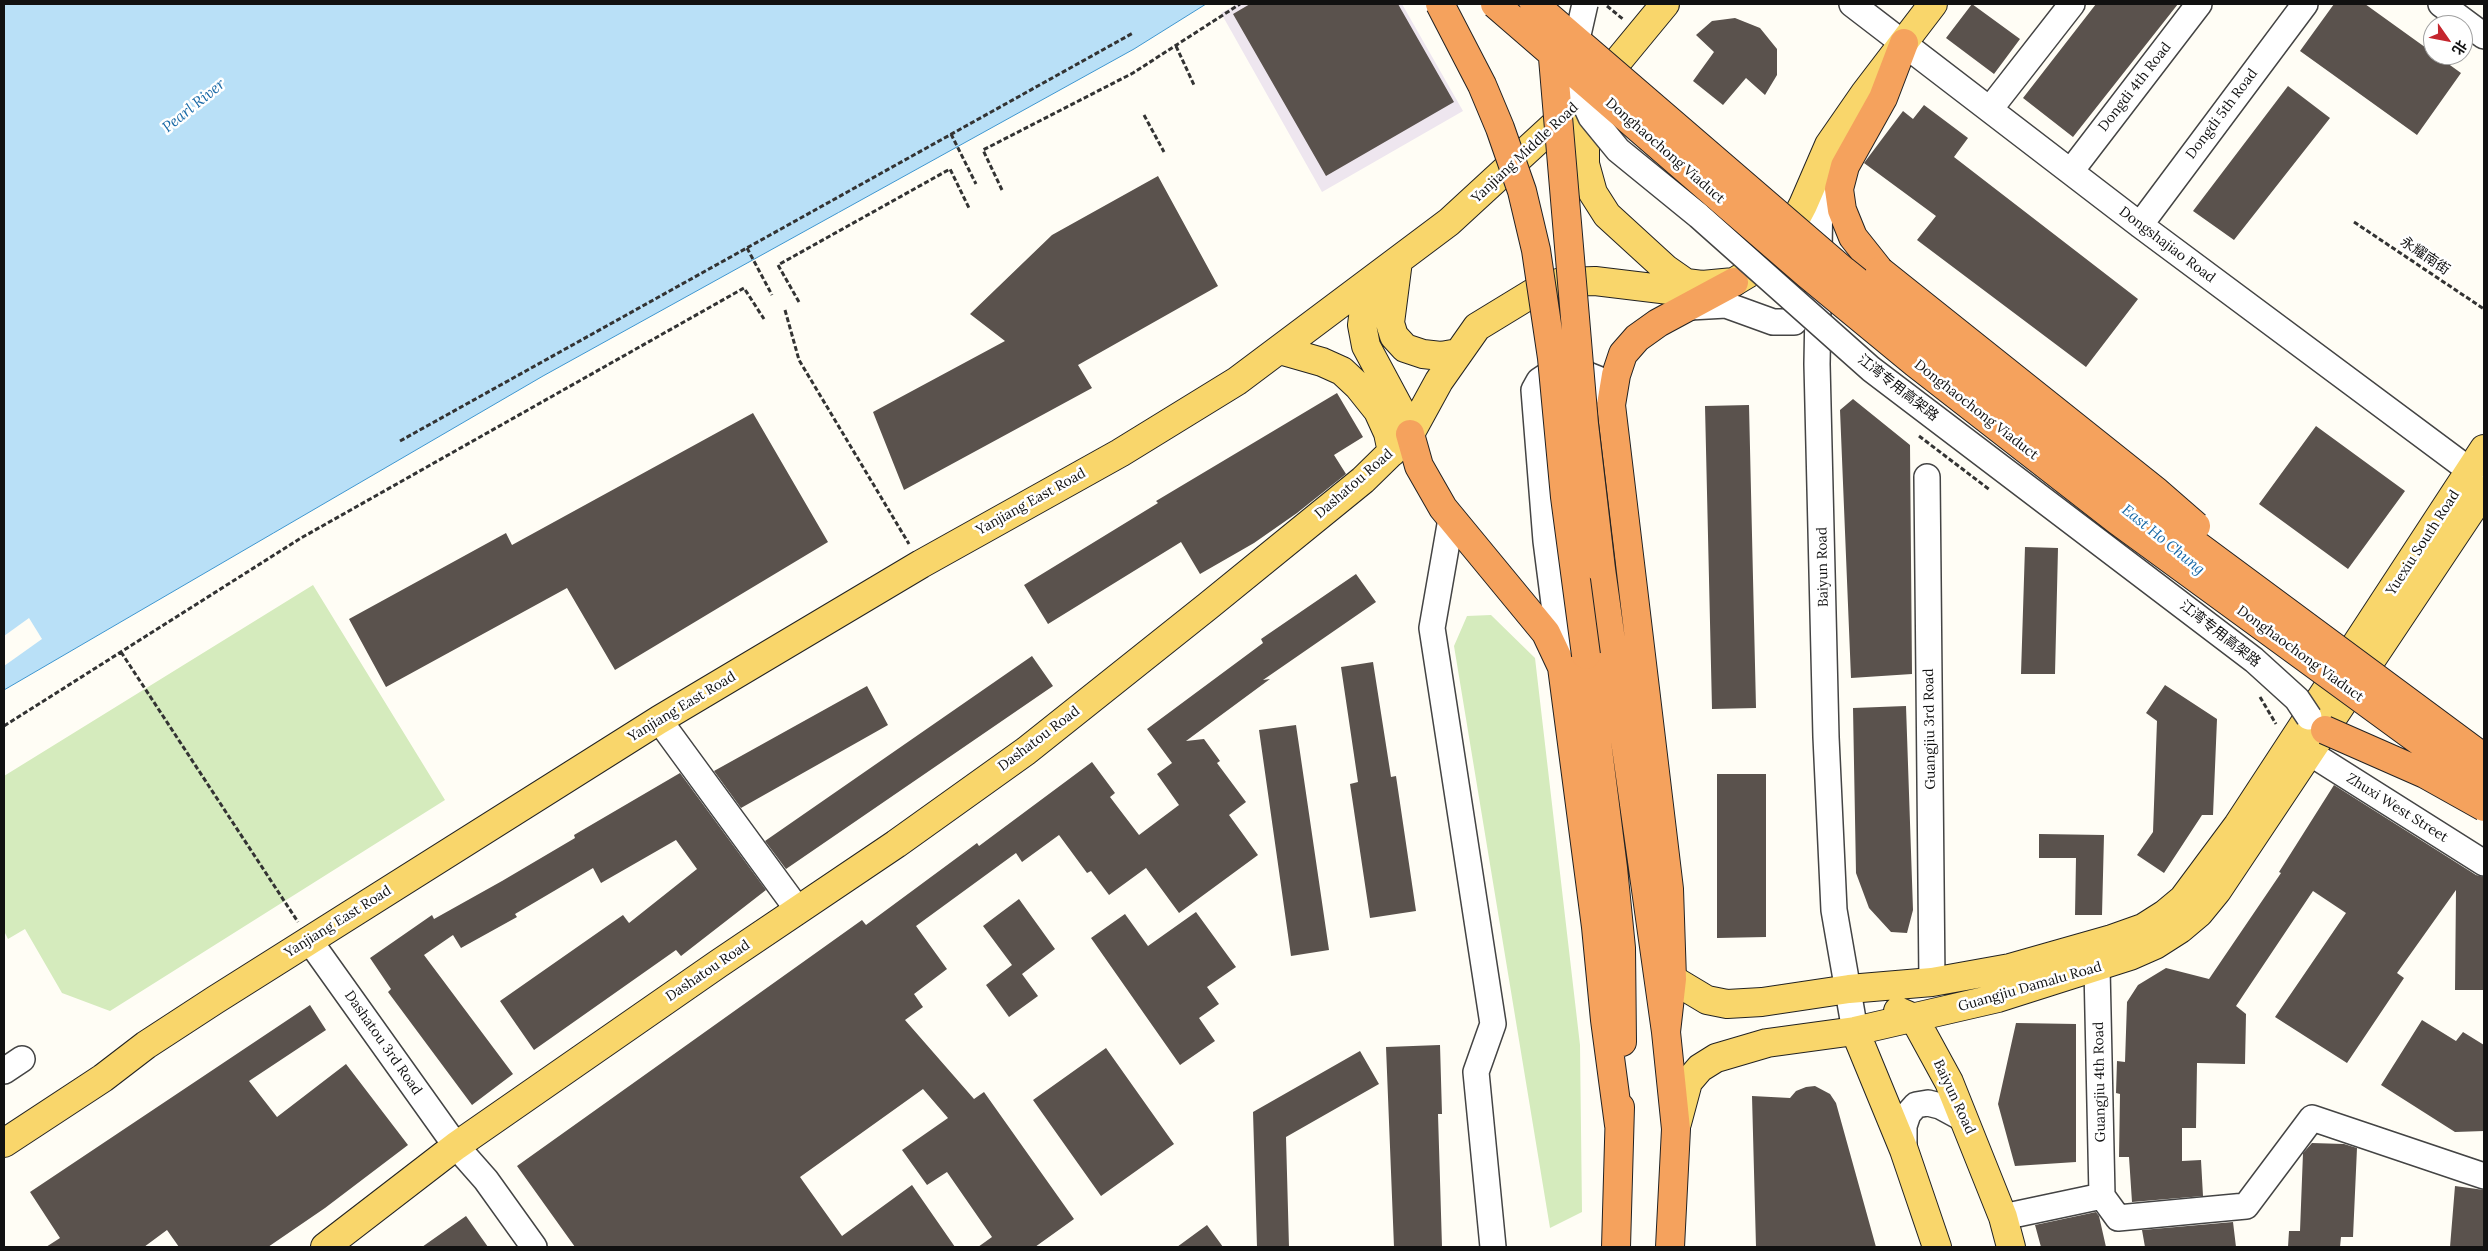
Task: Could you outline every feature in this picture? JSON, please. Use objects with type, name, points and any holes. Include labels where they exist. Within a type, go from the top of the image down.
[{"type":"highway","points":[[1440,4],[1475,70],[1500,128],[1522,191],[1534,243],[1548,326],[1565,497],[1613,868],[1621,948],[1622,1044],[1616,1247]]},
{"type":"highway","name":"Donghaochong Viaduct","points":[[1495,4],[1807,274],[1915,363],[2140,538],[2422,743],[2484,782]]},
{"type":"highway","name":"Donghaochong Viaduct","points":[[1534,4],[1844,270],[2059,443],[2363,648],[2484,758]]},
{"type":"highway","points":[[1542,4],[1552,42],[1556,80],[1584,424],[1601,569],[1654,958],[1666,1032],[1676,1129],[1670,1247]]},
{"type":"highway","points":[[1904,43],[1883,98],[1844,166],[1838,189],[1842,210],[1853,237],[1880,271],[2158,492],[2363,648]]},
{"type":"highway","points":[[1666,1032],[1672,979],[1669,889],[1611,405],[1616,375],[1623,354],[1637,338],[1658,323],[1734,282]]},
{"type":"highway","points":[[1401,443],[1419,466],[1450,519],[1540,626],[1562,667],[1596,927],[1605,1020],[1619,1125]]},
{"type":"highway","points":[[2317,724],[2425,774],[2484,807]]},
{"type":"main road","name":"Yanjiang Middle Road","points":[[1367,285],[1449,222],[1600,84],[1665,4]]},
{"type":"main road","points":[[1600,84],[1585,132],[1585,164],[1594,193],[1607,215],[1666,269],[1686,283],[1702,285],[1734,282],[1764,264],[1782,244],[1803,206],[1830,145],[1865,93],[1933,4]]},
{"type":"main road","points":[[1398,261],[1390,323],[1394,336],[1405,348],[1423,354],[1441,356],[1458,353]]},
{"type":"main road","name":"Dashatou Road","points":[[325,1247],[456,1146],[1026,751],[1216,600],[1363,480],[1401,443],[1439,381],[1478,327],[1536,291],[1562,282],[1595,281],[1686,292],[1705,290],[1734,282]]},
{"type":"main road","points":[[1367,285],[1362,325],[1366,346],[1403,415],[1401,443]]},
{"type":"main road","name":"Yanjiang East Road","points":[[4,1143],[103,1078],[146,1045],[206,1005],[659,720],[921,564],[1120,453],[1237,381],[1367,285]]},
{"type":"main road","points":[[1280,350],[1322,362],[1342,372],[1358,386],[1378,411],[1388,433],[1401,443]]},
{"type":"main road","name":"Yuexiu South Road","points":[[2317,724],[2363,648],[2481,473]]},
{"type":"main road","name":"Guangjiu Damalu Road","points":[[1676,1129],[1688,1082],[1700,1068],[1716,1058],[1767,1044],[1855,1031],[1998,998],[2097,968],[2155,945],[2180,929],[2199,913],[2217,891],[2310,753],[2317,724]]},
{"type":"main road","name":"Guangjiu Damalu Road","points":[[1654,958],[1672,979],[1706,1000],[1727,1004],[1762,1002],[1849,989],[1932,982],[2010,968],[2080,949],[2143,928],[2165,914],[2183,899],[2317,724]]},
{"type":"main road","points":[[1849,989],[1914,1018]]},
{"type":"main road","name":"Baiyun Road","points":[[1914,1018],[1948,1082],[1964,1119],[2003,1218],[2011,1247]]},
{"type":"main road","name":"Baiyun Road","points":[[1855,1031],[1904,1150],[1937,1247]]},
{"type":"street","name":"江湾专用高架路","points":[[1585,4],[1575,48],[1576,73],[1581,96],[1591,117],[1618,150],[1699,216],[1872,368],[2254,660],[2297,699],[2317,724]]},
{"type":"street","name":"Dongshajiao Road","points":[[1852,4],[2140,225],[2481,473]]},
{"type":"street","points":[[1990,109],[2072,4]]},
{"type":"street","name":"Dongdi 4th Road","points":[[2070,171],[2199,4]]},
{"type":"street","name":"Dongdi 5th Road","points":[[2140,225],[2305,4]]},
{"type":"street","points":[[2442,4],[2484,36]]},
{"type":"street","name":"Baiyun Road","points":[[1830,145],[1820,193],[1817,364],[1826,737],[1834,910],[1855,1031]]},
{"type":"street","points":[[1690,307],[1726,306],[1773,322],[1794,322],[1819,296]]},
{"type":"street","points":[[1562,667],[1546,541],[1534,390],[1538,381],[1545,377],[1573,374],[1588,375],[1598,379],[1606,388],[1611,405]]},
{"type":"street","name":"Guangjiu 3rd Road","points":[[1927,477],[1932,982]]},
{"type":"street","points":[[1450,519],[1432,628],[1493,1024],[1476,1072],[1493,1247]]},
{"type":"street","points":[[659,720],[798,910]]},
{"type":"street","name":"Zhuxi West Street","points":[[2310,753],[2484,863]]},
{"type":"street","name":"Dashatou 3rd Road","points":[[309,940],[456,1146],[486,1180],[534,1247]]},
{"type":"street","name":"Guangjiu 4th Road","points":[[2097,968],[2102,1196]]},
{"type":"street","points":[[1904,1150],[1904,1126],[1908,1114],[1916,1105],[1928,1103],[1940,1106],[1964,1119]]},
{"type":"street","points":[[2003,1218],[2102,1196],[2118,1218],[2246,1206],[2312,1118],[2484,1176]]},
{"type":"street","name":"Dashatou 3rd Road","points":[[456,1146],[474,1190],[515,1247]]},
{"type":"path","points":[[1002,190],[983,150],[1133,73],[1240,4]]},
{"type":"path","points":[[400,440],[1133,33]]},
{"type":"path","points":[[1176,46],[1194,85]]},
{"type":"path","points":[[1144,115],[1164,152]]},
{"type":"path","points":[[951,134],[976,184]]},
{"type":"path","points":[[799,302],[778,265],[950,169],[969,208]]},
{"type":"path","name":"永耀南街","points":[[2354,222],[2484,309]]},
{"type":"path","points":[[747,248],[772,295]]},
{"type":"path","points":[[4,726],[301,538],[744,288],[764,319]]},
{"type":"path","points":[[785,310],[800,360],[921,564]]},
{"type":"path","points":[[121,652],[309,940]]},
{"type":"shaded area","points":[[1237,4],[1402,4],[1463,111],[1322,192],[1221,13]]},
{"type":"green space","points":[[313,585],[445,800],[110,1011],[62,993],[25,929],[8,939],[4,931],[4,776]]},
{"type":"green space","points":[[1491,615],[1535,658],[1580,1045],[1582,1212],[1550,1228],[1454,646],[1467,616]]},
{"type":"water","name":"Pearl River","points":[[4,4],[1206,4],[1134,49],[543,376],[4,690]]},
{"type":"pier","points":[[29,618],[42,639],[4,666],[4,636]]},
{"type":"building","points":[[1250,4],[1398,4],[1454,102],[1326,176],[1233,14]]},
{"type":"building","points":[[1972,4],[2020,39],[1994,74],[1946,38]]},
{"type":"building","points":[[2096,4],[2178,4],[2073,137],[2023,98]]},
{"type":"building","points":[[2334,4],[2365,4],[2423,46],[2423,65],[2450,65],[2461,73],[2417,135],[2300,51]]},
{"type":"building","points":[[1735,18],[1760,28],[1777,49],[1777,75],[1765,95],[1746,78],[1723,105],[1693,81],[1714,52],[1696,35],[1712,21]]},
{"type":"building","points":[[2288,86],[2330,118],[2234,240],[2193,211]]},
{"type":"building","points":[[1924,105],[1968,138],[1954,157],[2138,299],[2086,367],[1917,240],[1936,216],[1864,163],[1903,111],[1913,119]]},
{"type":"building","points":[[1158,176],[1218,286],[1078,365],[1092,388],[904,490],[873,412],[1005,341],[970,314],[1052,235]]},
{"type":"building","points":[[1337,393],[1363,437],[1334,455],[1346,474],[1297,513],[1254,543],[1200,574],[1181,542],[1048,624],[1024,585],[1158,503],[1156,501]]},
{"type":"building","points":[[1853,399],[1910,445],[1912,674],[1851,678],[1840,410]]},
{"type":"building","points":[[1749,405],[1756,708],[1712,709],[1705,406]]},
{"type":"building","points":[[753,413],[828,542],[615,670],[567,588],[386,687],[349,619],[506,533],[512,545]]},
{"type":"building","points":[[2316,426],[2405,491],[2348,569],[2259,504]]},
{"type":"building","points":[[2025,547],[2058,548],[2055,674],[2021,674]]},
{"type":"building","points":[[1356,574],[1376,602],[1263,680],[1270,679],[1186,741],[1204,739],[1220,761],[1217,763],[1246,802],[1229,815],[1258,855],[1179,913],[1146,868],[1109,895],[1091,871],[1087,873],[1059,835],[1022,862],[1016,853],[916,926],[947,969],[914,994],[923,1007],[905,1020],[974,1099],[984,1092],[1074,1219],[1035,1247],[978,1247],[992,1237],[947,1172],[927,1185],[902,1150],[948,1118],[923,1089],[800,1177],[842,1236],[912,1185],[955,1247],[575,1247],[517,1166],[862,920],[866,925],[977,843],[979,846],[1092,762],[1115,793],[1110,797],[1139,835],[1179,805],[1157,774],[1172,763],[1147,729],[1263,643],[1261,639]]},
{"type":"building","points":[[1032,656],[1053,686],[786,869],[765,841]]},
{"type":"building","points":[[1373,662],[1391,777],[1396,776],[1416,911],[1370,918],[1350,784],[1358,782],[1341,667]]},
{"type":"building","points":[[2165,685],[2217,719],[2213,815],[2202,815],[2164,873],[2137,855],[2153,832],[2157,721],[2146,713]]},
{"type":"building","points":[[867,686],[888,725],[741,808],[714,771]]},
{"type":"building","points":[[1906,706],[1913,910],[1907,933],[1891,932],[1869,908],[1856,873],[1853,708]]},
{"type":"building","points":[[1296,725],[1329,950],[1291,956],[1259,730]]},
{"type":"building","points":[[680,773],[766,890],[681,956],[676,950],[534,1050],[500,1001],[623,915],[629,923],[697,869],[676,840],[601,883],[593,868],[515,914],[517,917],[461,948],[453,935],[424,955],[513,1074],[472,1105],[388,992],[391,989],[370,958],[432,915],[434,919],[502,881],[575,838],[574,835]]},
{"type":"building","points":[[1717,774],[1766,774],[1766,937],[1717,938]]},
{"type":"building","points":[[2334,785],[2476,875],[2484,877],[2484,990],[2455,990],[2456,890],[2397,973],[2404,978],[2347,1063],[2275,1017],[2346,913],[2313,891],[2236,1006],[2246,1014],[2245,1064],[2197,1063],[2196,1128],[2182,1128],[2182,1161],[2201,1160],[2203,1196],[2132,1202],[2129,1157],[2119,1157],[2120,1094],[2116,1093],[2117,1061],[2125,1062],[2127,1002],[2138,985],[2166,968],[2209,979],[2281,873],[2279,872]]},
{"type":"building","points":[[2039,834],[2104,835],[2102,915],[2075,915],[2076,858],[2039,858]]},
{"type":"building","points":[[1019,899],[1055,949],[1022,974],[1038,996],[1009,1017],[986,985],[1012,965],[983,926]]},
{"type":"building","points":[[1196,912],[1236,967],[1207,987],[1219,1004],[1199,1018],[1215,1041],[1180,1065],[1091,938],[1125,914],[1148,946]]},
{"type":"building","points":[[310,1005],[326,1030],[249,1081],[277,1117],[346,1064],[408,1145],[325,1208],[268,1247],[179,1247],[167,1230],[144,1247],[46,1247],[60,1238],[30,1192]]},
{"type":"building","points":[[2422,1020],[2456,1041],[2463,1032],[2484,1045],[2484,1131],[2455,1132],[2381,1085]]},
{"type":"building","points":[[2016,1023],[2076,1024],[2076,1162],[2015,1166],[1998,1104]]},
{"type":"building","points":[[1440,1045],[1442,1114],[1438,1114],[1442,1247],[1394,1247],[1386,1047]]},
{"type":"building","points":[[1106,1048],[1174,1144],[1101,1196],[1033,1100]]},
{"type":"building","points":[[1360,1051],[1379,1084],[1286,1137],[1289,1247],[1257,1247],[1253,1112]]},
{"type":"building","points":[[1815,1086],[1830,1094],[1836,1103],[1876,1247],[1756,1247],[1752,1096],[1790,1098],[1796,1091]]},
{"type":"building","points":[[2312,1143],[2344,1144],[2357,1148],[2353,1237],[2341,1237],[2340,1247],[2288,1247],[2289,1231],[2300,1231],[2303,1153]]},
{"type":"building","points":[[2455,1186],[2484,1190],[2484,1247],[2450,1247]]},
{"type":"building","points":[[2096,1212],[2099,1216],[2106,1247],[2041,1247],[2035,1225]]},
{"type":"building","points":[[466,1216],[488,1247],[422,1247]]},
{"type":"building","points":[[2233,1222],[2236,1247],[2145,1247],[2142,1230]]},
{"type":"building","points":[[1207,1225],[1223,1247],[1177,1247]]},
{"type":"water label","name":"East Ho Chung","points":[[2163,540]]}]
